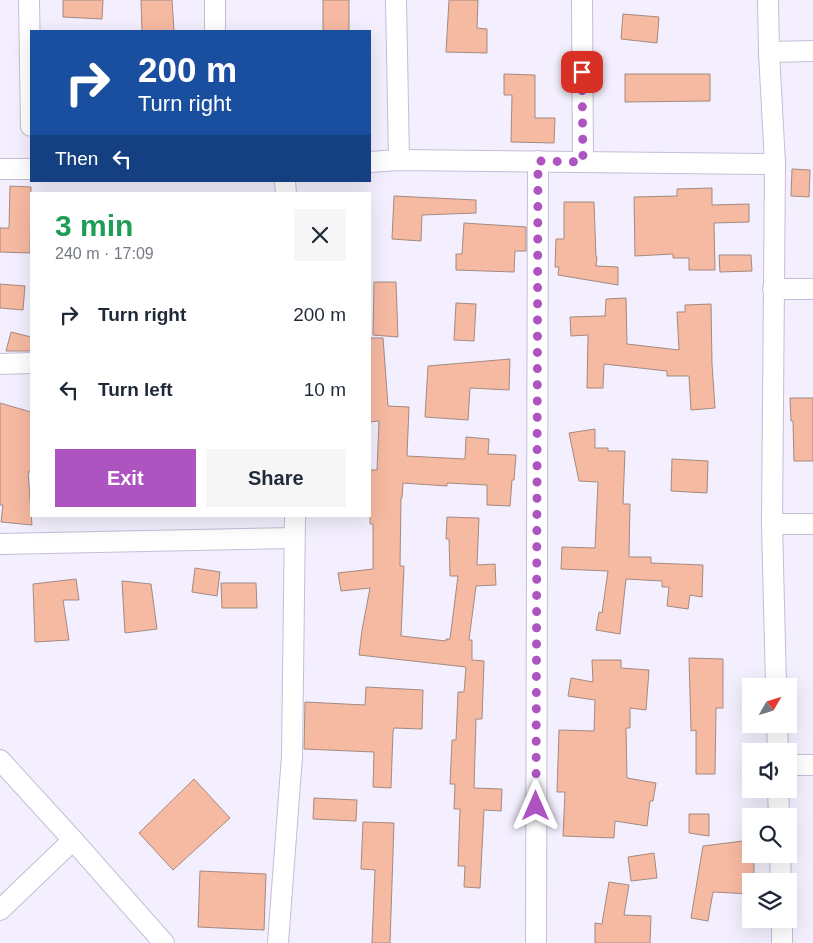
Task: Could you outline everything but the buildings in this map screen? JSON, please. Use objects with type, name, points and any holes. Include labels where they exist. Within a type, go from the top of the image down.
[{"type":"street","points":[[29,0],[30,63]]},
{"type":"street","points":[[215,0],[215,30]]},
{"type":"street","points":[[396,0],[399,160]]},
{"type":"street","points":[[582,0],[583,162]]},
{"type":"street","points":[[768,0],[775,164],[772,524],[776,678]]},
{"type":"street","points":[[769,52],[813,51]]},
{"type":"street","points":[[371,162],[399,160],[775,164]]},
{"type":"street","points":[[536,943],[538,161]]},
{"type":"street","points":[[0,169],[30,169]]},
{"type":"street","points":[[774,289],[813,289]]},
{"type":"street","points":[[0,364],[30,363]]},
{"type":"street","points":[[278,943],[292,756],[295,517]]},
{"type":"street","points":[[772,524],[813,524]]},
{"type":"street","points":[[0,544],[294,538]]},
{"type":"street","points":[[0,760],[164,943]]},
{"type":"street","points":[[797,765],[813,765]]},
{"type":"street","points":[[0,910],[73,840]]},
{"type":"street","points":[[782,928],[782,943]]},
{"type":"route","points":[[536,806],[538,161],[583,162],[582,72]]}]
